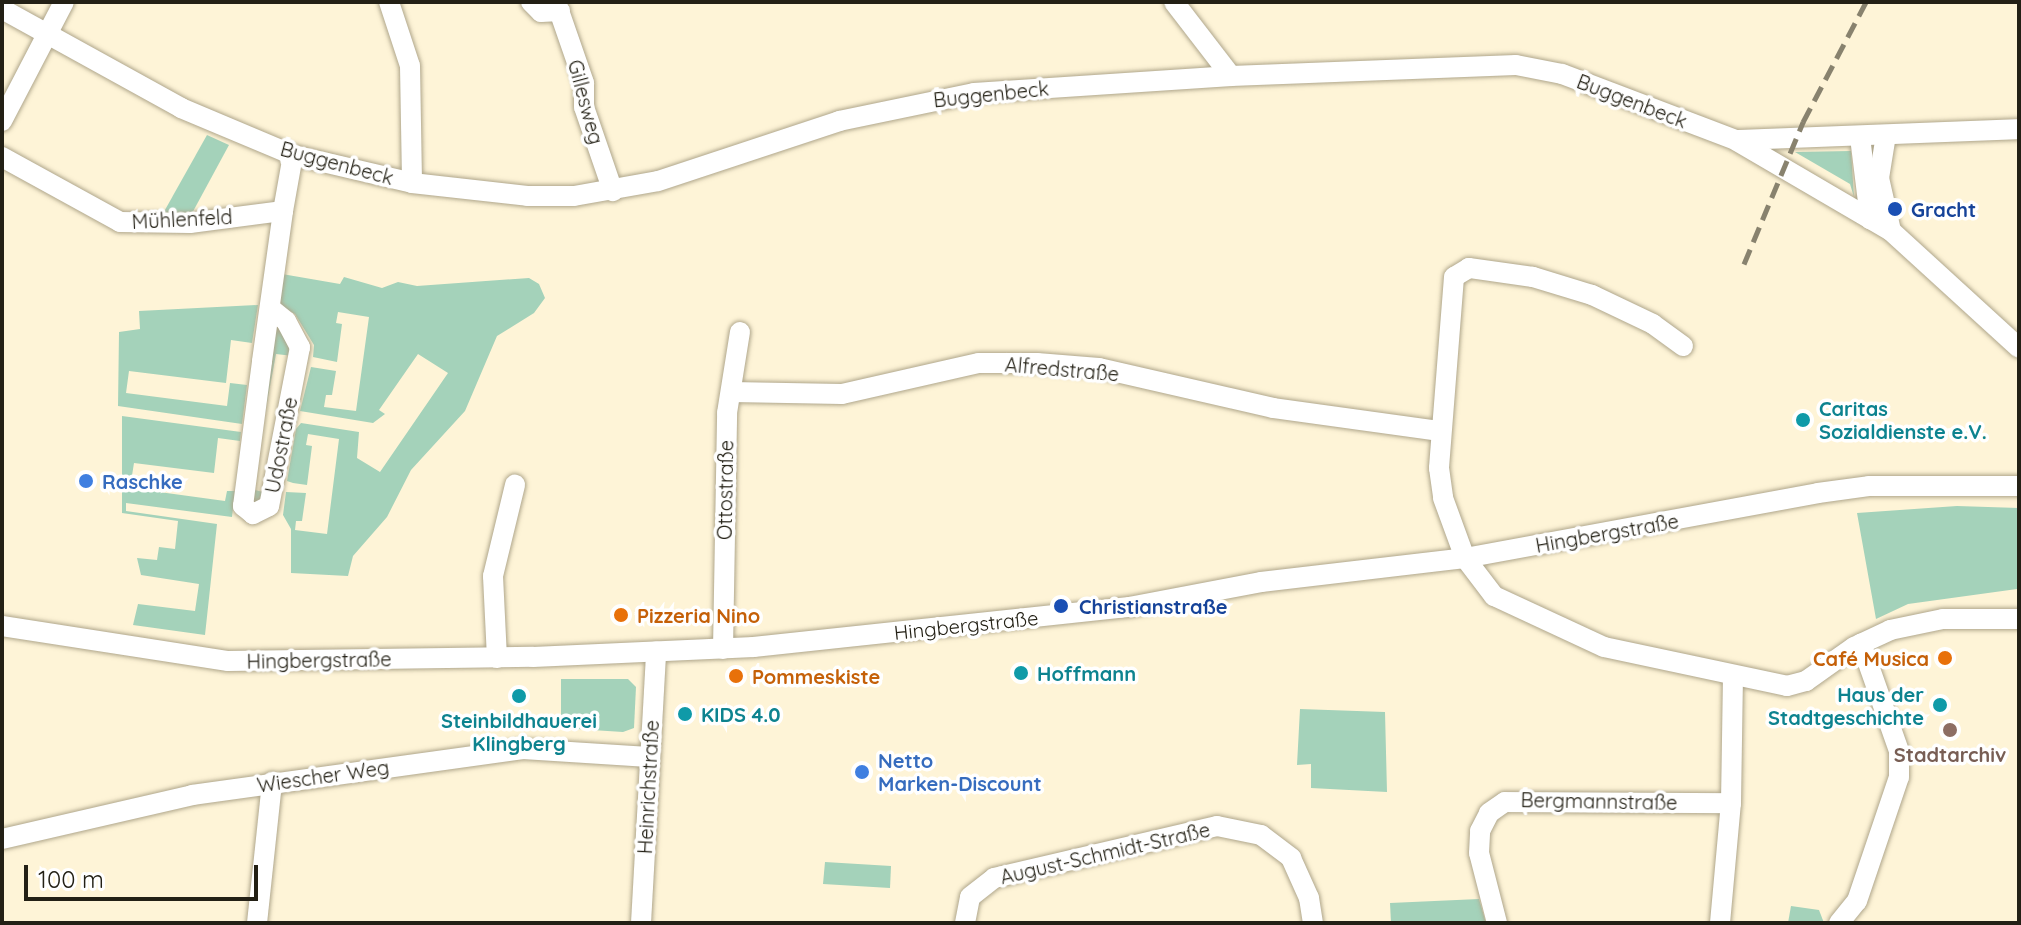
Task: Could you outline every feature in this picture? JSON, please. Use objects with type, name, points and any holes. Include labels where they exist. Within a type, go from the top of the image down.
[{"type":"street","points":[[2,121],[64,2]]},
{"type":"street","points":[[389,2],[410,66],[412,183]]},
{"type":"street","name":"Gillesweg","points":[[531,2],[541,12],[558,7],[584,83],[584,107],[613,191]]},
{"type":"street","points":[[1174,2],[1231,76]]},
{"type":"street","name":"Buggenbeck","points":[[2,9],[181,108],[293,155],[412,183],[527,196],[613,191],[887,108],[974,93],[1231,76],[1516,65],[1562,74],[1736,140],[2019,129]]},
{"type":"street","points":[[1886,135],[1879,178],[1891,231]]},
{"type":"street","points":[[1860,137],[1870,219]]},
{"type":"street","points":[[1736,140],[1891,231],[2019,348]]},
{"type":"street","name":"Udostraße","points":[[270,308],[286,321],[300,347],[269,506],[253,514],[243,506],[283,211],[293,155]]},
{"type":"street","name":"Mühlenfeld","points":[[2,157],[120,222],[190,223],[283,211]]},
{"type":"street","points":[[1683,346],[1653,324],[1592,295],[1496,270],[1458,272],[1450,285],[1439,431],[1443,498],[1465,558],[1494,596],[1604,647],[1733,677],[1795,685],[1861,643],[1916,623],[2019,619]]},
{"type":"street","name":"Ottostraße","points":[[723,649],[723,488],[731,392],[740,332]]},
{"type":"street","name":"Alfredstraße","points":[[731,392],[842,394],[950,368],[1037,363],[1099,368],[1273,408],[1439,431]]},
{"type":"street","points":[[497,658],[493,576],[515,485]]},
{"type":"street","name":"Hingbergstraße","points":[[2,626],[228,661],[497,658],[723,649],[1129,607],[1261,582],[1465,558],[1869,486],[2019,486]]},
{"type":"street","points":[[1839,923],[1857,901],[1899,777],[1899,751],[1861,643]]},
{"type":"street","name":"Heinrichstraße","points":[[641,923],[656,651]]},
{"type":"street","points":[[1720,923],[1731,803],[1733,677]]},
{"type":"street","name":"Wiescher Weg","points":[[2,839],[272,782],[523,749],[649,757]]},
{"type":"street","points":[[257,923],[272,782]]},
{"type":"street","name":"Bergmannstraße","points":[[1497,923],[1479,853],[1480,831],[1489,813],[1505,802],[1731,803]]},
{"type":"street","name":"August-Schmidt-Straße","points":[[965,923],[970,897],[994,878],[1217,826],[1261,835],[1291,858],[1309,898],[1313,923]]},
{"type":"green space","points":[[207,135],[229,145],[190,217],[161,217]]},
{"type":"green space","points":[[1851,151],[1854,197],[1850,184],[1795,152]]},
{"type":"green space","points":[[282,274],[340,284],[344,277],[382,288],[398,282],[417,286],[529,278],[539,284],[545,298],[534,313],[497,336],[465,411],[411,470],[387,517],[353,556],[348,576],[291,573],[291,529],[283,515],[286,492],[306,493],[302,521],[296,521],[295,530],[327,534],[339,439],[308,434],[306,445],[312,446],[307,485],[293,483],[287,481],[296,429],[301,423],[359,432],[357,458],[380,472],[448,373],[418,354],[379,410],[385,414],[373,423],[300,411],[311,367],[336,371],[332,395],[326,395],[324,407],[356,411],[369,317],[338,312],[336,323],[342,324],[337,362],[313,357],[314,345],[295,314],[278,304]]},
{"type":"green space","points":[[258,305],[252,343],[231,340],[226,383],[129,371],[126,393],[227,406],[230,383],[247,385],[242,424],[118,406],[119,332],[140,329],[139,311]]},
{"type":"green space","points":[[274,321],[282,324],[293,356],[276,354],[251,489],[267,493],[264,505],[249,501]]},
{"type":"green space","points":[[122,416],[241,432],[240,441],[218,438],[214,473],[134,463],[130,488],[225,501],[227,491],[235,491],[232,517],[126,503],[126,511],[217,524],[205,635],[133,625],[138,604],[195,611],[199,584],[141,575],[137,558],[157,560],[159,547],[175,549],[178,521],[122,513]]},
{"type":"green space","points":[[1957,506],[2019,508],[2017,589],[1908,604],[1876,619],[1857,513]]},
{"type":"green space","points":[[561,679],[628,679],[636,687],[634,728],[623,732],[561,728]]},
{"type":"green space","points":[[1300,709],[1385,712],[1387,792],[1311,788],[1311,764],[1297,765]]},
{"type":"green space","points":[[825,862],[891,866],[890,888],[823,884]]},
{"type":"green space","points":[[1479,899],[1486,923],[1391,923],[1390,903]]},
{"type":"green space","points":[[1791,906],[1819,910],[1824,923],[1788,923]]},
{"type":"railway","points":[[1744,264],[1803,122],[1866,2]]},
{"type":"place","name":"Gracht","points":[[1895,209]]},
{"type":"place","name":"Caritas Sozialdienste e.V.","points":[[1803,420]]},
{"type":"place","name":"Raschke","points":[[86,481]]},
{"type":"place","name":"Christianstraße","points":[[1061,606]]},
{"type":"place","name":"Pizzeria Nino","points":[[621,615]]},
{"type":"place","name":"Café Musica","points":[[1945,658]]},
{"type":"place","name":"Hoffmann","points":[[1021,673]]},
{"type":"place","name":"Pommeskiste","points":[[736,676]]},
{"type":"place","name":"Steinbildhauerei Klingberg","points":[[519,696]]},
{"type":"place","name":"Haus der Stadtgeschichte","points":[[1940,705]]},
{"type":"place","name":"KIDS 4.0","points":[[685,714]]},
{"type":"place","name":"Stadtarchiv","points":[[1950,730]]},
{"type":"place","name":"Netto Marken-Discount","points":[[862,772]]}]
